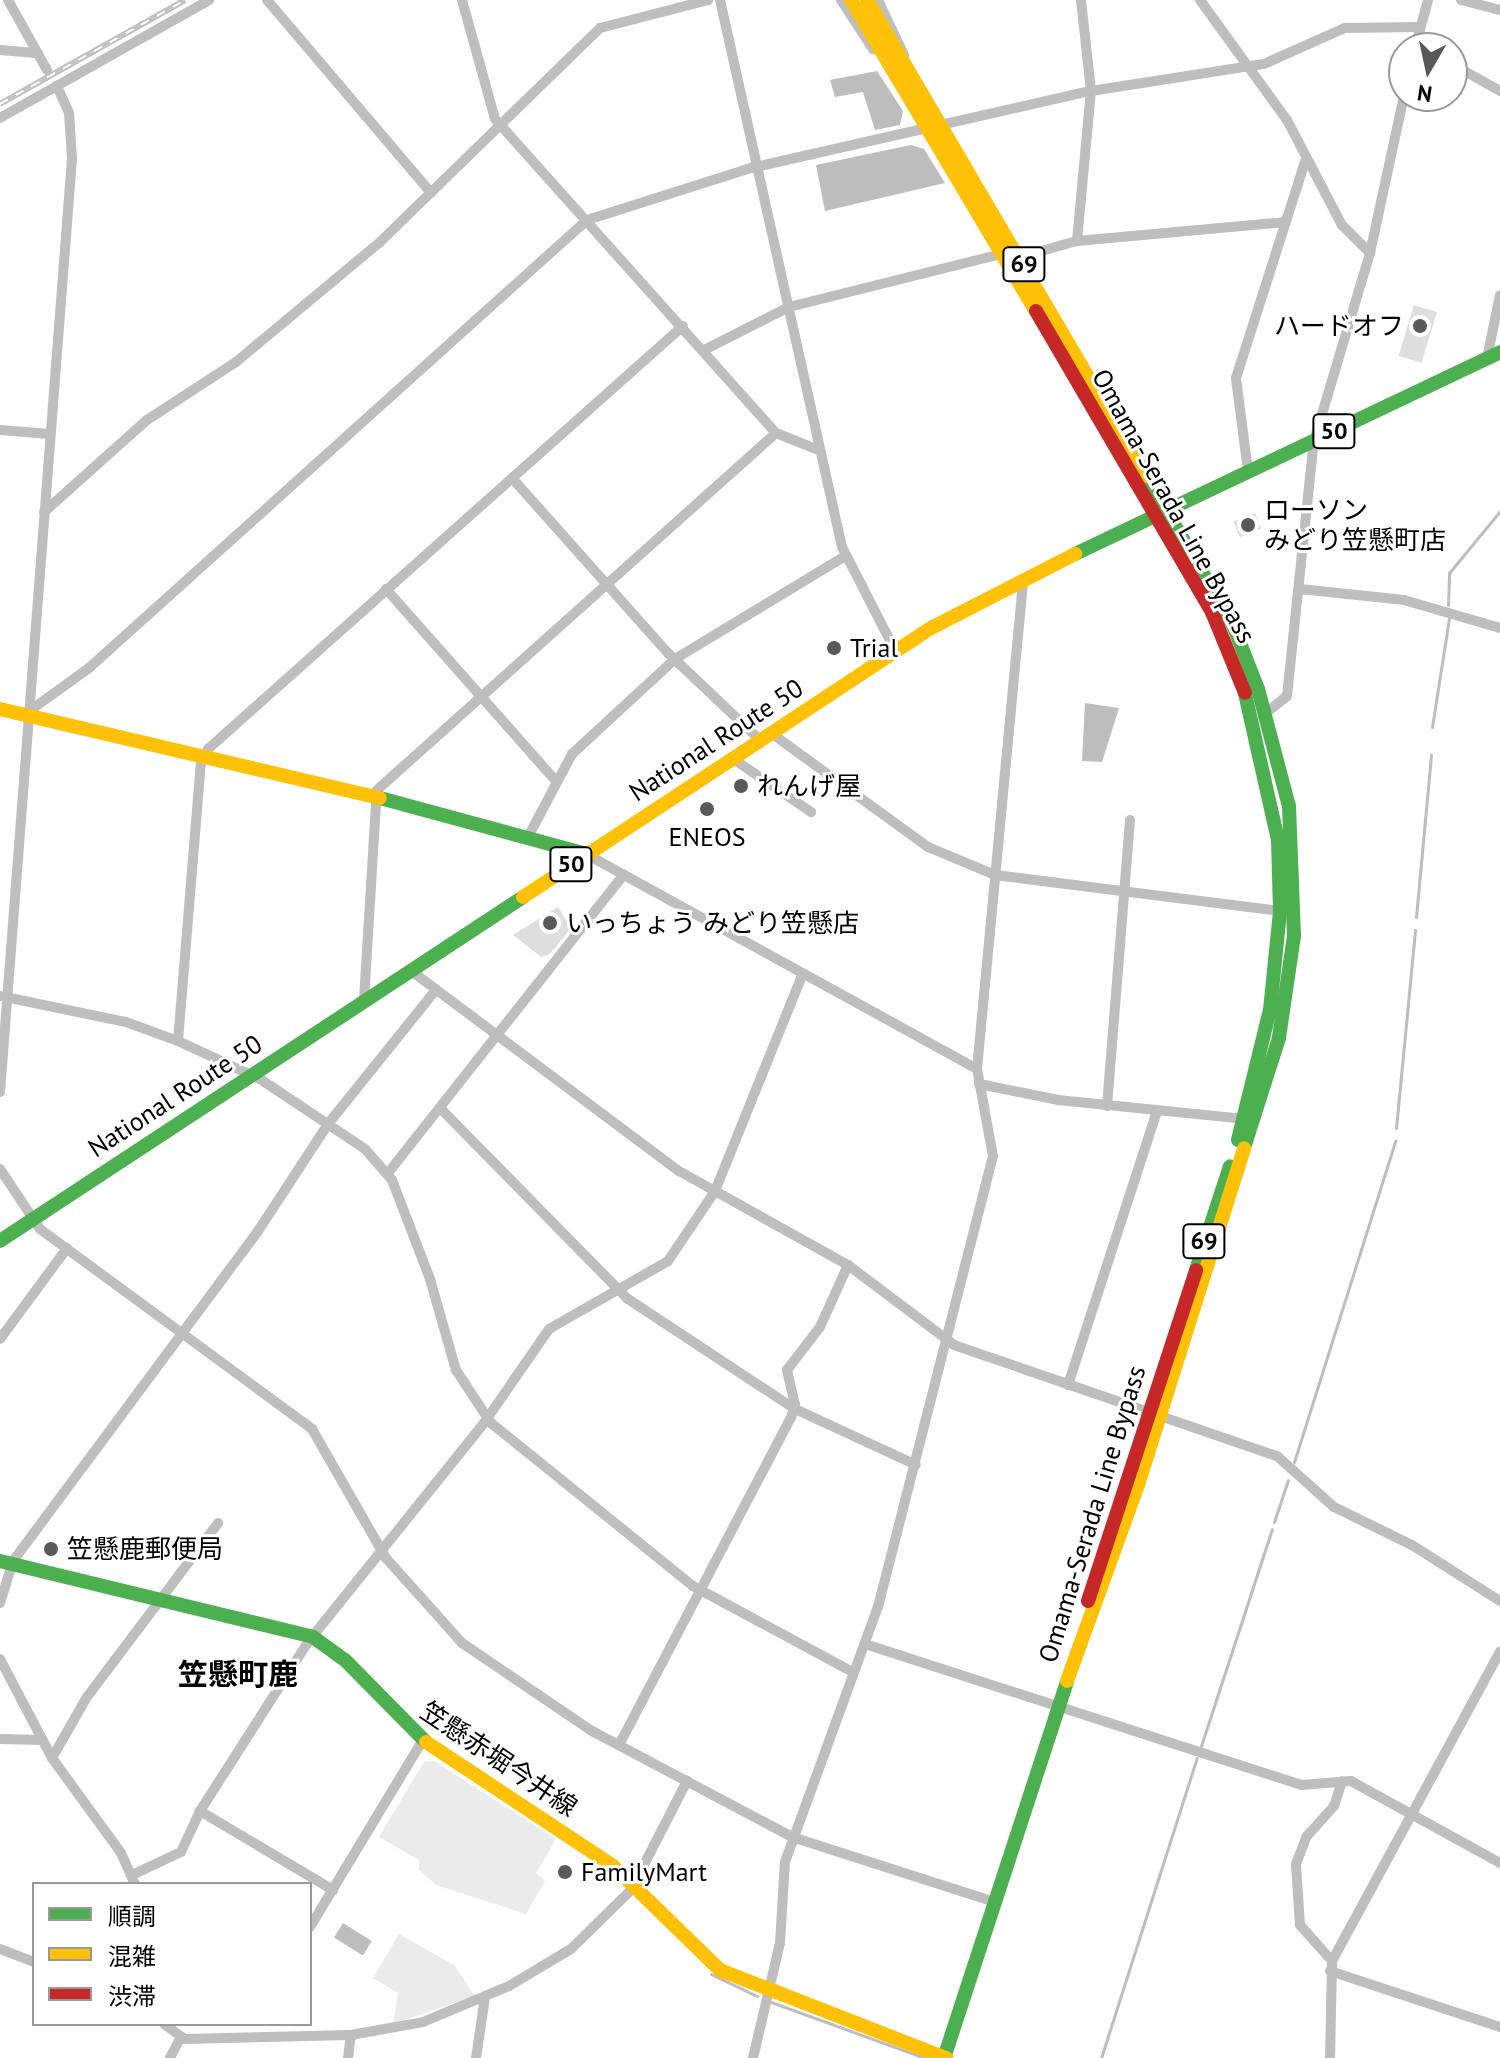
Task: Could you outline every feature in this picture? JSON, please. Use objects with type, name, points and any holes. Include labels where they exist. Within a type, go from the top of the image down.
[{"type":"main road","name":"Omama-Serada Line Bypass","points":[[851,0],[887,61],[1020,257],[1162,511],[1212,612],[1254,715],[1278,840],[1280,911],[1270,1010],[1244,1119],[1153,1414],[945,2058]]},
{"type":"main road","name":"Omama-Serada Line Bypass","points":[[867,0],[905,64],[934,128],[1002,254],[1233,625],[1266,713],[1293,835],[1290,984],[1256,1121],[1153,1414]]},
{"type":"main road","name":"National Route 50","points":[[0,1241],[895,650],[1023,579],[1494,355]]},
{"type":"main road","points":[[0,709],[28,712],[529,835],[586,854]]},
{"type":"main road","name":"笠懸赤堀今井線","points":[[6,1563],[313,1637],[345,1660],[423,1740],[634,1885],[710,1962],[765,1989],[945,2058]]},
{"type":"street","points":[[8,0],[47,70]]},
{"type":"street","points":[[0,118],[209,0]]},
{"type":"street","points":[[267,0],[431,193]]},
{"type":"street","points":[[462,0],[486,99],[500,124],[706,349],[776,433],[821,451]]},
{"type":"street","points":[[44,512],[147,420],[236,362],[431,193],[600,28],[708,0]]},
{"type":"street","points":[[720,0],[845,556],[895,650]]},
{"type":"street","points":[[841,0],[887,61]]},
{"type":"street","points":[[878,0],[901,41],[905,64]]},
{"type":"street","points":[[1077,241],[1091,91],[1081,0]]},
{"type":"street","points":[[1200,0],[1278,105],[1351,238],[1370,253]]},
{"type":"street","points":[[1419,32],[1428,0]]},
{"type":"street","points":[[1461,0],[1500,10]]},
{"type":"street","points":[[28,712],[89,668],[587,220],[758,166],[1091,91],[1248,68],[1345,28],[1420,27]]},
{"type":"street","points":[[0,50],[38,53]]},
{"type":"street","points":[[1468,73],[1500,91]]},
{"type":"street","points":[[0,1092],[3,997],[72,159],[69,113],[57,86]]},
{"type":"street","points":[[1266,713],[1287,696],[1314,441],[1370,253],[1401,112]]},
{"type":"street","points":[[1248,471],[1236,378],[1306,158]]},
{"type":"street","points":[[1020,257],[1077,241],[1284,222]]},
{"type":"street","points":[[706,349],[789,307],[1002,254]]},
{"type":"street","points":[[1494,355],[1500,295]]},
{"type":"street","points":[[178,1041],[203,755],[683,326]]},
{"type":"street","points":[[0,430],[50,434]]},
{"type":"street","points":[[364,1000],[375,797],[605,583],[776,433]]},
{"type":"street","points":[[512,478],[675,659],[765,736],[928,847],[995,875],[1124,895],[1280,911]]},
{"type":"street","points":[[529,835],[555,780],[585,739],[675,659],[845,556]]},
{"type":"street","points":[[753,2058],[765,1989],[780,1943],[781,1879],[792,1837],[865,1644],[916,1465],[993,1156],[977,1069],[1023,579]]},
{"type":"street","points":[[386,589],[555,780]]},
{"type":"street","points":[[1300,589],[1404,600],[1500,628]]},
{"type":"street","points":[[732,758],[811,812]]},
{"type":"street","points":[[1107,1106],[1130,820]]},
{"type":"street","points":[[586,854],[802,976],[977,1069]]},
{"type":"street","points":[[388,1173],[499,1038],[623,875]]},
{"type":"street","points":[[410,970],[499,1038],[715,1191],[848,1265],[947,1340],[1277,1456],[1334,1507],[1412,1545],[1500,1601]]},
{"type":"street","points":[[0,1659],[52,1758],[134,1879],[177,1857],[200,1811],[313,1637],[487,1419],[549,1329],[664,1266],[715,1191],[802,976]]},
{"type":"street","points":[[0,1603],[6,1563],[182,1332],[328,1124],[435,991]]},
{"type":"street","points":[[3,997],[126,1022],[178,1041],[251,1074],[328,1124],[388,1173],[430,1279],[456,1370],[487,1419],[700,1590],[853,1672]]},
{"type":"street","points":[[979,1084],[1107,1106],[1244,1119]]},
{"type":"street","points":[[442,1110],[619,1292],[795,1409],[916,1465]]},
{"type":"street","points":[[1068,1385],[1157,1111]]},
{"type":"street","points":[[0,1169],[33,1219],[67,1248],[318,1435],[382,1552],[454,1637],[619,1745],[792,1837],[995,1902]]},
{"type":"street","points":[[0,1339],[67,1248]]},
{"type":"street","points":[[619,1745],[795,1409],[789,1363],[820,1327],[848,1265]]},
{"type":"street","points":[[52,1758],[87,1697],[218,1523]]},
{"type":"street","points":[[865,1644],[1301,1785],[1342,1781],[1411,1814],[1500,1863]]},
{"type":"street","points":[[1330,2058],[1331,1966],[1500,1652]]},
{"type":"street","points":[[0,1739],[42,1740]]},
{"type":"street","points":[[312,1924],[423,1740]]},
{"type":"street","points":[[166,2026],[180,2038],[273,2030],[351,2035],[423,2022],[485,1997],[571,1949],[634,1885],[687,1781]]},
{"type":"street","points":[[1342,1781],[1334,1806],[1307,1836],[1296,1864],[1300,1925],[1331,1966],[1500,2027]]},
{"type":"street","points":[[200,1811],[333,1890]]},
{"type":"street","points":[[0,1949],[32,1961]]},
{"type":"street","points":[[476,2058],[485,1997]]},
{"type":"street","points":[[348,2058],[351,2035]]},
{"type":"street","points":[[170,2058],[180,2038]]},
{"type":"shaded area","points":[[877,71],[903,111],[900,125],[875,130],[863,92],[835,97],[830,80]]},
{"type":"shaded area","points":[[911,145],[924,149],[945,183],[825,211],[816,165]]},
{"type":"shaded area","points":[[1085,703],[1119,708],[1102,762],[1082,761]]},
{"type":"shaded area","points":[[434,1761],[556,1839],[536,1873],[545,1881],[526,1914],[436,1885],[419,1870],[419,1860],[379,1837],[424,1762]]},
{"type":"shaded area","points":[[343,1923],[372,1941],[363,1955],[334,1937]]},
{"type":"shaded area","points":[[399,1934],[454,1965],[475,1996],[393,2024],[398,1993],[373,1978]]},
{"type":"building","name":"ハードオフ","points":[[1414,305],[1437,312],[1421,363],[1399,356]]},
{"type":"building","name":"ローソン みどり笠懸町店","points":[[1255,513],[1261,529],[1240,537],[1234,521]]},
{"type":"building","name":"いっちょう みどり笠懸店","points":[[558,907],[571,928],[550,954],[541,957],[513,935]]},
{"type":"waterway","points":[[1448,605],[1449,573],[1500,511]]},
{"type":"waterway","points":[[1432,727],[1449,618]]},
{"type":"waterway","points":[[1416,917],[1431,755]]},
{"type":"waterway","points":[[1396,1128],[1415,930]]},
{"type":"waterway","points":[[1294,1462],[1395,1141]]},
{"type":"waterway","points":[[1274,1522],[1288,1480]]},
{"type":"waterway","points":[[1201,1746],[1272,1529]]},
{"type":"waterway","points":[[1101,2058],[1197,1758]]},
{"type":"waterway","points":[[711,1974],[757,1996]]},
{"type":"waterway","points":[[771,2002],[925,2058]]},
{"type":"railway","points":[[0,104],[185,0]]},
{"type":"traffic: fast","points":[[1075,554],[1500,352]]},
{"type":"traffic: fast","points":[[1146,476],[1233,625],[1258,689],[1289,806],[1294,936],[1279,1038],[1244,1148]]},
{"type":"traffic: fast","points":[[1238,1140],[1270,1010],[1280,911],[1278,840],[1245,693]]},
{"type":"traffic: fast","points":[[380,798],[586,854]]},
{"type":"traffic: fast","points":[[0,1241],[523,897]]},
{"type":"traffic: fast","points":[[1196,1270],[1230,1166]]},
{"type":"traffic: fast","points":[[0,1561],[313,1637],[345,1660],[426,1742]]},
{"type":"traffic: fast","points":[[944,2058],[1067,1681]]},
{"type":"traffic: slow","points":[[851,0],[1036,311]]},
{"type":"traffic: slow","points":[[867,0],[1146,476]]},
{"type":"traffic: slow","points":[[523,897],[933,627],[1075,554]]},
{"type":"traffic: slow","points":[[0,709],[380,798]]},
{"type":"traffic: slow","points":[[1067,1681],[1138,1485],[1244,1148]]},
{"type":"traffic: slow","points":[[426,1742],[613,1866],[720,1970],[946,2058]]},
{"type":"traffic: jam","points":[[1036,311],[1212,612],[1245,693]]},
{"type":"traffic: jam","points":[[1088,1601],[1196,1270]]},
{"type":"place","name":"ハードオフ","points":[[1420,326]]},
{"type":"place","name":"ローソン みどり笠懸町店","points":[[1248,525]]},
{"type":"place","name":"Trial","points":[[834,648]]},
{"type":"place","name":"れんげ屋","points":[[741,786]]},
{"type":"place","name":"ENEOS","points":[[707,809]]},
{"type":"place","name":"いっちょう みどり笠懸店","points":[[550,923]]},
{"type":"place","name":"笠懸鹿郵便局","points":[[51,1549]]},
{"type":"place","name":"FamilyMart","points":[[565,1872]]},
{"type":"district","name":"笠懸町鹿","points":[[238,1674]]}]
